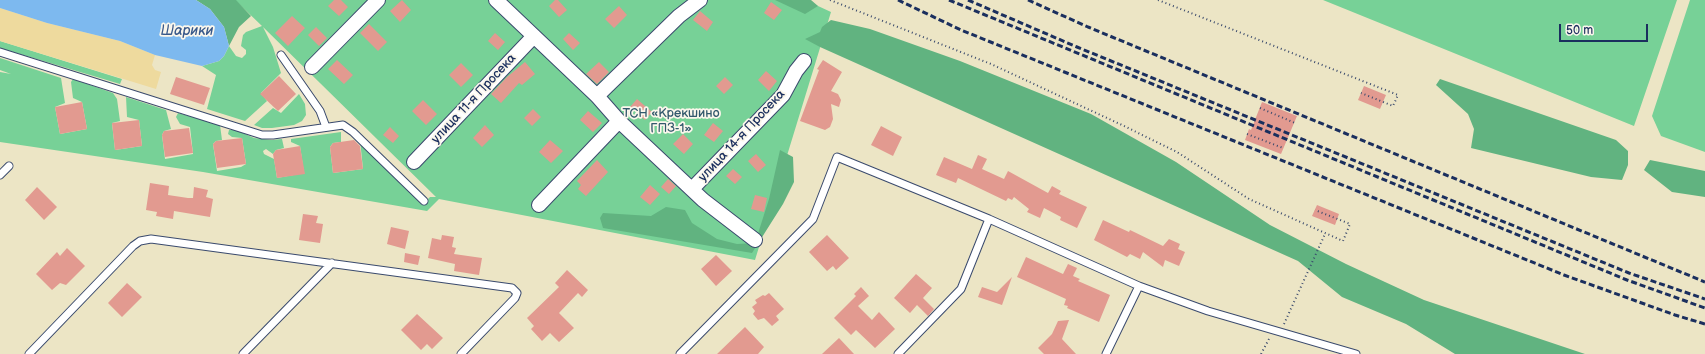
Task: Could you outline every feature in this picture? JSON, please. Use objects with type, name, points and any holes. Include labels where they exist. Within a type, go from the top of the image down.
[{"type":"street","points":[[312,68],[378,0]]},
{"type":"street","points":[[597,96],[679,16],[700,0]]},
{"type":"street","points":[[501,1],[534,36],[597,96],[619,121],[703,200],[755,240]]},
{"type":"street","name":"улица 11-я Просека","points":[[414,162],[534,36]]},
{"type":"street","name":"улица 14-я Просека","points":[[692,189],[783,95],[796,71],[804,61]]},
{"type":"street","points":[[539,205],[619,121]]},
{"type":"lane","points":[[0,52],[262,135],[273,135],[343,125],[424,201]]},
{"type":"lane","points":[[281,54],[320,111],[326,127]]},
{"type":"lane","points":[[680,354],[813,219],[837,157],[989,219],[1138,286],[1208,311],[1356,354]]},
{"type":"lane","points":[[0,175],[9,166]]},
{"type":"lane","points":[[898,354],[961,289],[989,219]]},
{"type":"lane","points":[[29,354],[133,246],[140,241],[151,239],[512,288],[517,293],[516,298],[462,354]]},
{"type":"lane","points":[[243,354],[332,263]]},
{"type":"lane","points":[[1106,354],[1138,286]]},
{"type":"path","points":[[830,0],[991,64],[1122,125],[1177,152],[1249,199],[1343,241],[1350,224],[1314,210]]},
{"type":"path","points":[[1158,0],[1398,95],[1394,106],[1361,93]]},
{"type":"path","points":[[1260,108],[1294,123]]},
{"type":"path","points":[[1247,134],[1283,148]]},
{"type":"path","points":[[1261,354],[1276,331],[1325,234]]},
{"type":"green space","points":[[196,0],[236,0],[251,16],[239,27],[229,46],[224,27],[210,9]]},
{"type":"green space","name":"ТСН «Крекшино ГПЗ-1»","points":[[235,0],[805,0],[831,12],[755,260],[439,199],[427,211],[203,172],[0,142],[0,72],[11,74],[0,70],[0,58],[61,78],[65,103],[55,107],[60,134],[87,129],[82,102],[73,98],[71,82],[73,79],[113,93],[117,99],[120,121],[112,123],[115,150],[142,146],[139,120],[127,117],[126,97],[166,110],[171,129],[164,131],[162,135],[165,159],[193,154],[190,127],[180,124],[176,117],[178,113],[220,125],[222,140],[216,141],[213,144],[217,171],[241,167],[246,164],[242,138],[232,137],[228,134],[229,130],[236,130],[254,138],[272,140],[282,139],[284,148],[276,150],[273,154],[266,149],[263,151],[264,154],[274,159],[277,178],[304,173],[300,146],[291,142],[291,139],[341,132],[341,142],[333,143],[330,147],[333,173],[363,169],[360,140],[422,205],[430,197],[436,197],[263,27],[273,47],[281,73],[261,93],[267,101],[245,121],[207,109],[216,75],[202,66],[219,61],[224,56],[229,46],[236,56],[242,58],[246,54],[246,50],[241,46],[243,35],[246,32],[262,26]]},
{"type":"green space","points":[[775,0],[811,0],[818,6],[805,14]]},
{"type":"green space","points":[[1323,0],[1677,0],[1634,126]]},
{"type":"green space","points":[[1690,0],[1705,0],[1705,152],[1661,136],[1652,116]]},
{"type":"green space","points":[[831,20],[870,29],[960,61],[1091,114],[1176,162],[1270,225],[1346,264],[1424,300],[1585,354],[1455,354],[1406,324],[1342,297],[1298,261],[805,39],[820,32],[822,27]]},
{"type":"green space","points":[[0,41],[122,79],[120,84],[0,48]]},
{"type":"green space","points":[[1440,79],[1616,140],[1628,151],[1628,165],[1622,180],[1591,177],[1471,148],[1474,129],[1468,114],[1436,85]]},
{"type":"green space","points":[[299,94],[305,104],[306,115],[302,121],[294,125],[272,128],[262,128],[254,125],[273,108],[281,113]]},
{"type":"green space","points":[[780,150],[793,157],[794,182],[783,204],[752,253],[603,228],[600,218],[603,213],[651,216],[666,207],[685,210],[692,223],[717,239],[737,244],[755,243],[769,199]]},
{"type":"green space","points":[[1650,160],[1705,171],[1705,197],[1672,192],[1644,170]]},
{"type":"sand","points":[[0,8],[47,23],[120,41],[155,55],[152,65],[155,70],[161,72],[156,89],[0,41]]},
{"type":"water","name":"Шарики","points":[[0,0],[196,0],[210,9],[224,27],[229,46],[224,56],[219,61],[202,66],[155,55],[120,41],[47,23],[0,8]]},
{"type":"building","points":[[334,0],[341,0],[348,7],[339,16],[328,6]]},
{"type":"building","points":[[402,0],[411,10],[400,22],[390,11]]},
{"type":"building","points":[[555,0],[558,0],[567,10],[559,17],[549,6]]},
{"type":"building","points":[[771,2],[782,10],[774,20],[764,13]]},
{"type":"building","points":[[619,6],[627,15],[614,28],[605,19]]},
{"type":"building","points":[[700,11],[713,22],[707,31],[693,20]]},
{"type":"building","points":[[292,16],[305,28],[288,46],[275,33]]},
{"type":"building","points":[[369,24],[387,42],[378,51],[360,33]]},
{"type":"building","points":[[316,27],[327,38],[319,46],[308,35]]},
{"type":"building","points":[[495,33],[505,42],[498,50],[488,41]]},
{"type":"building","points":[[569,33],[580,43],[573,50],[563,39]]},
{"type":"building","points":[[337,60],[353,75],[344,84],[328,69]]},
{"type":"building","points":[[823,60],[842,72],[831,91],[838,94],[841,100],[839,107],[831,104],[833,119],[830,127],[825,130],[800,121],[819,70],[817,69]]},
{"type":"building","points":[[525,62],[535,74],[522,85],[519,83],[501,103],[491,94],[507,77]]},
{"type":"building","points":[[599,62],[609,72],[597,84],[586,74]]},
{"type":"building","points":[[461,63],[473,75],[461,87],[449,75]]},
{"type":"building","points":[[766,71],[777,81],[769,91],[758,80]]},
{"type":"building","points":[[279,76],[296,94],[278,111],[260,94]]},
{"type":"building","points":[[176,77],[210,88],[204,105],[170,94]]},
{"type":"building","points":[[725,77],[733,85],[724,94],[716,86]]},
{"type":"building","points":[[1364,86],[1386,95],[1380,109],[1358,100]]},
{"type":"building","points":[[637,99],[652,112],[645,120],[630,107]]},
{"type":"building","points":[[423,100],[437,114],[426,125],[412,111]]},
{"type":"building","points":[[82,102],[87,129],[60,134],[55,107]]},
{"type":"building","points":[[1262,102],[1297,116],[1281,154],[1245,140],[1249,129],[1251,130]]},
{"type":"building","points":[[533,109],[541,117],[532,126],[524,118]]},
{"type":"building","points":[[588,111],[602,123],[593,132],[580,120]]},
{"type":"building","points":[[139,120],[142,146],[115,150],[112,123]]},
{"type":"building","points":[[713,123],[723,131],[714,142],[704,135]]},
{"type":"building","points":[[485,125],[494,135],[482,147],[473,138]]},
{"type":"building","points":[[881,126],[902,137],[893,156],[871,145]]},
{"type":"building","points":[[390,127],[399,136],[393,143],[383,135]]},
{"type":"building","points":[[189,128],[193,153],[165,157],[162,135],[164,131]]},
{"type":"building","points":[[683,134],[693,144],[684,154],[673,144]]},
{"type":"building","points":[[242,138],[246,164],[217,168],[213,144],[216,141]]},
{"type":"building","points":[[354,140],[360,146],[363,169],[333,173],[330,147],[333,143]]},
{"type":"building","points":[[550,140],[563,151],[551,163],[539,152]]},
{"type":"building","points":[[300,146],[305,174],[277,178],[273,154],[276,150]]},
{"type":"building","points":[[756,154],[766,165],[758,172],[748,161]]},
{"type":"building","points":[[978,155],[987,159],[982,169],[1004,179],[1008,171],[1048,193],[1052,186],[1061,191],[1059,194],[1087,207],[1077,228],[1060,220],[1061,217],[1044,208],[1040,218],[1027,212],[1029,209],[1014,197],[1012,200],[1008,198],[1006,201],[958,178],[956,183],[936,175],[944,157],[972,169]]},
{"type":"building","points":[[597,160],[608,172],[586,196],[578,189],[581,185],[577,181]]},
{"type":"building","points":[[733,169],[742,177],[735,184],[726,176]]},
{"type":"building","points":[[668,179],[676,186],[669,194],[661,187]]},
{"type":"building","points":[[150,183],[169,186],[168,195],[188,198],[193,198],[194,187],[208,190],[206,197],[213,199],[210,217],[174,211],[173,219],[156,216],[157,212],[146,210]]},
{"type":"building","points":[[650,185],[660,194],[650,205],[640,197]]},
{"type":"building","points":[[37,187],[57,207],[44,220],[25,200]]},
{"type":"building","points":[[755,195],[767,198],[764,212],[751,209]]},
{"type":"building","points":[[1317,205],[1339,214],[1335,225],[1312,216]]},
{"type":"building","points":[[303,214],[318,216],[316,223],[323,224],[320,243],[299,240]]},
{"type":"building","points":[[1103,220],[1129,232],[1130,230],[1163,246],[1169,239],[1180,244],[1178,249],[1185,252],[1179,266],[1165,260],[1163,267],[1143,252],[1140,259],[1130,254],[1127,257],[1094,240]]},
{"type":"building","points":[[391,227],[409,231],[405,249],[387,244]]},
{"type":"building","points":[[442,235],[454,237],[452,247],[456,248],[454,254],[482,258],[479,275],[454,271],[455,264],[428,258],[432,238],[441,240]]},
{"type":"building","points":[[827,235],[849,258],[836,270],[833,266],[827,271],[809,252]]},
{"type":"building","points":[[67,248],[85,266],[66,285],[60,283],[52,290],[36,274],[57,252],[60,256]]},
{"type":"building","points":[[405,253],[420,256],[418,265],[404,262]]},
{"type":"building","points":[[716,255],[732,271],[716,286],[701,269]]},
{"type":"building","points":[[1026,257],[1063,274],[1068,264],[1077,268],[1073,276],[1080,279],[1078,281],[1110,295],[1099,322],[1067,308],[1068,306],[1064,305],[1066,299],[1017,277]]},
{"type":"building","points":[[567,270],[588,290],[582,297],[578,293],[559,313],[574,328],[559,342],[550,333],[542,341],[531,329],[534,326],[527,318],[559,287],[555,283]]},
{"type":"building","points":[[916,274],[932,288],[923,298],[934,309],[928,316],[917,305],[910,313],[894,298]]},
{"type":"building","points":[[1012,277],[1002,305],[978,297],[982,287],[997,292]]},
{"type":"building","points":[[127,283],[142,297],[122,317],[108,303]]},
{"type":"building","points":[[861,287],[869,296],[858,306],[872,320],[879,312],[895,329],[875,348],[856,330],[851,335],[834,318],[856,296],[854,294]]},
{"type":"building","points":[[769,293],[784,309],[776,316],[779,320],[772,326],[764,318],[758,320],[753,314],[755,311],[752,307],[757,303],[755,300]]},
{"type":"building","points":[[417,314],[443,338],[432,349],[427,344],[421,350],[401,330]]},
{"type":"building","points":[[1069,320],[1062,339],[1076,354],[1044,354],[1038,348],[1052,334],[1058,321]]},
{"type":"building","points":[[745,327],[764,347],[758,354],[717,354]]},
{"type":"building","points":[[839,338],[854,354],[822,354]]},
{"type":"railway","points":[[898,0],[961,30],[1564,275],[1675,315],[1705,324]]},
{"type":"railway","points":[[949,0],[1627,280],[1705,308]]},
{"type":"railway","points":[[968,0],[1077,47],[1629,273],[1705,299]]},
{"type":"railway","points":[[1028,0],[1088,27],[1705,282]]}]
